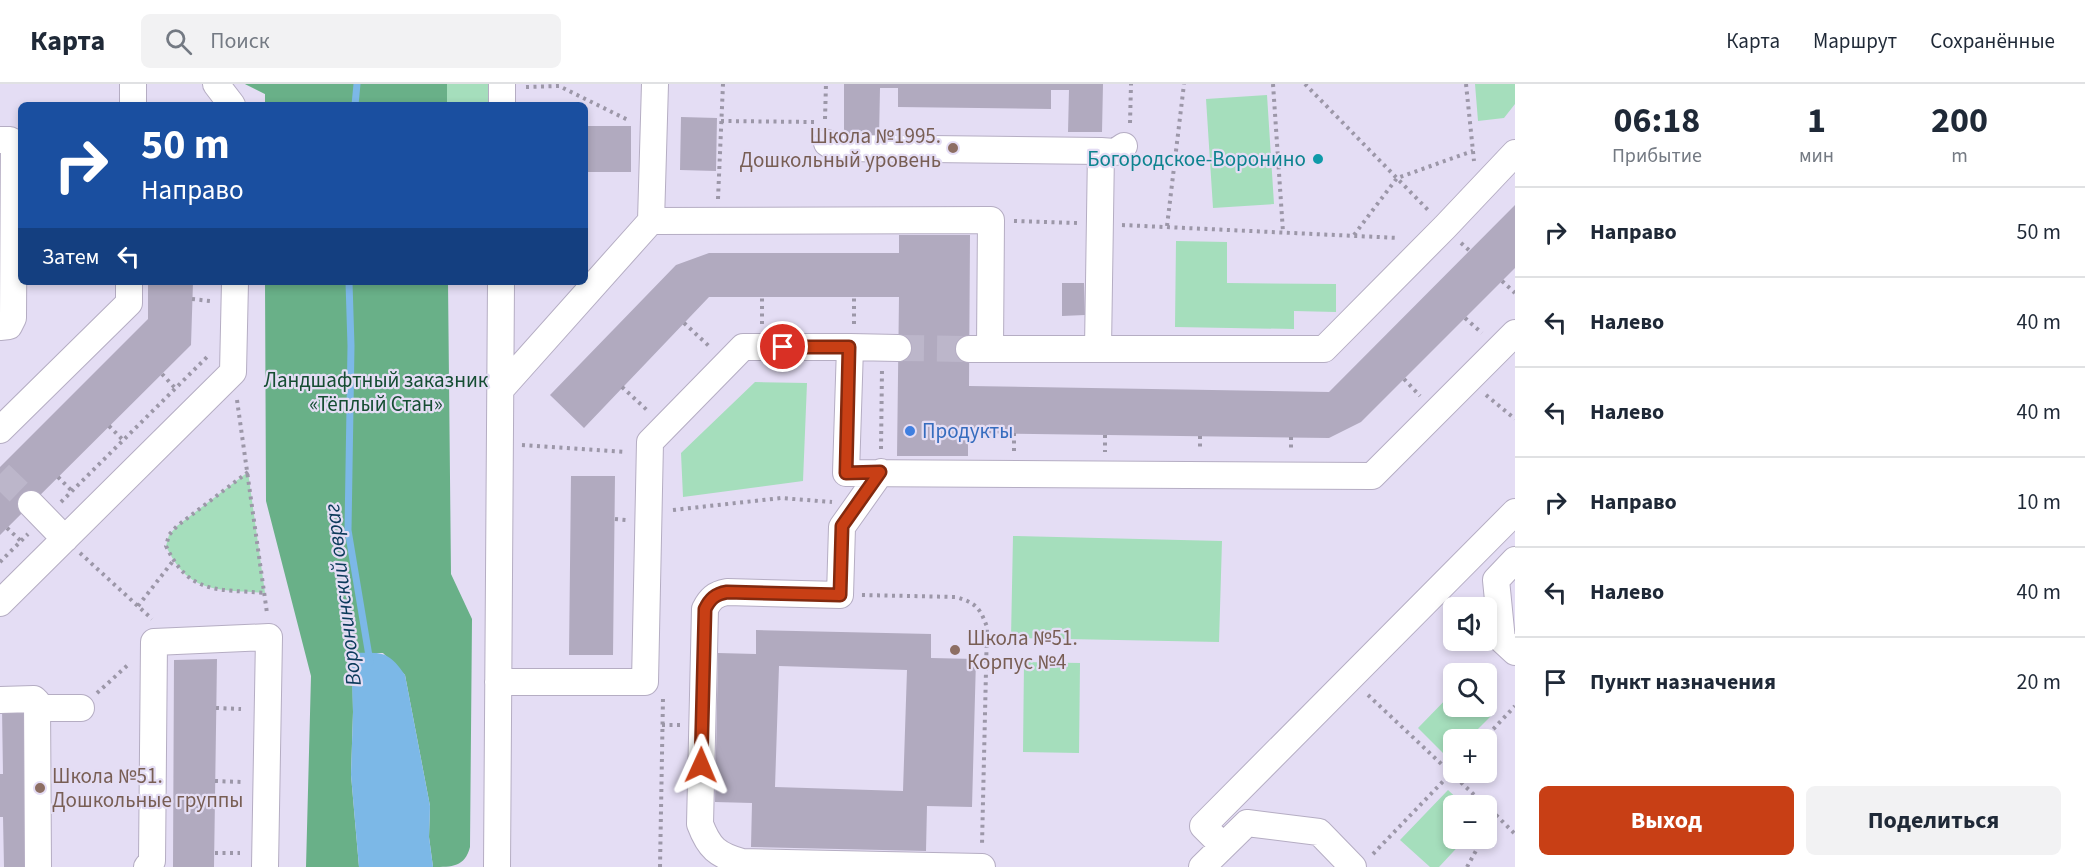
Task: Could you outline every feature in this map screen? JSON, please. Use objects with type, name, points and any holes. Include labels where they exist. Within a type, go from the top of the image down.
[{"type":"street","points":[[133,84],[133,102]]},
{"type":"street","points":[[216,84],[230,102]]},
{"type":"street","points":[[501,389],[651,221],[655,84]]},
{"type":"street","points":[[0,140],[10,140],[14,143],[13,318],[9,326],[0,327]]},
{"type":"street","points":[[827,143],[841,148],[1113,149],[1100,224],[1098,348]]},
{"type":"street","points":[[651,221],[991,220],[979,348],[1324,349],[1439,234],[1515,153]]},
{"type":"street","points":[[0,430],[129,303],[129,285]]},
{"type":"street","points":[[0,603],[233,372],[235,285]]},
{"type":"street","points":[[497,867],[501,285]]},
{"type":"street","points":[[849,347],[846,473],[1372,476],[1515,333]]},
{"type":"street","points":[[498,682],[645,682],[650,442],[743,347],[891,348]]},
{"type":"street","points":[[880,472],[842,526],[840,595],[727,592],[718,594],[709,600],[705,609],[700,824],[707,842],[723,856],[741,862],[982,867]]},
{"type":"street","points":[[38,511],[65,539]]},
{"type":"street","points":[[1223,846],[1203,826],[1511,520]]},
{"type":"street","points":[[1515,560],[1496,580],[1502,640],[1515,652]]},
{"type":"street","points":[[147,867],[152,861],[154,642],[269,637],[265,867]]},
{"type":"street","points":[[0,700],[35,700],[37,708],[39,867]]},
{"type":"street","points":[[37,708],[81,708]]},
{"type":"street","points":[[1202,867],[1247,823],[1318,832],[1361,863]]},
{"type":"path","points":[[718,220],[723,84]]},
{"type":"path","points":[[722,121],[825,122],[826,84]]},
{"type":"path","points":[[1113,149],[1130,133],[1131,84]]},
{"type":"path","points":[[1167,226],[1184,84]]},
{"type":"path","points":[[1184,91],[1190,84]]},
{"type":"path","points":[[1273,84],[1283,232]]},
{"type":"path","points":[[1305,84],[1397,178],[1439,234],[1470,251]]},
{"type":"path","points":[[1466,84],[1477,194]]},
{"type":"path","points":[[508,92],[558,86],[653,132]]},
{"type":"path","points":[[1354,236],[1397,178],[1473,151]]},
{"type":"path","points":[[991,220],[1354,236],[1439,234]]},
{"type":"path","points":[[1502,281],[1515,293]]},
{"type":"path","points":[[210,291],[210,312]]},
{"type":"path","points":[[192,299],[210,301]]},
{"type":"path","points":[[684,323],[728,363]]},
{"type":"path","points":[[880,472],[891,348]]},
{"type":"path","points":[[0,562],[21,541],[38,511],[72,491],[209,354]]},
{"type":"path","points":[[162,374],[175,388]]},
{"type":"path","points":[[1468,380],[1515,419]]},
{"type":"path","points":[[622,387],[666,426]]},
{"type":"path","points":[[238,410],[248,472],[265,595],[207,588],[189,577],[173,561],[166,546],[169,535],[177,526],[248,472]]},
{"type":"path","points":[[110,426],[123,440]]},
{"type":"path","points":[[516,445],[650,453]]},
{"type":"path","points":[[58,477],[72,491]]},
{"type":"path","points":[[649,513],[781,498],[857,504]]},
{"type":"path","points":[[7,528],[21,541]]},
{"type":"path","points":[[138,606],[173,561]]},
{"type":"path","points":[[81,708],[154,642],[152,619],[97,568]]},
{"type":"path","points":[[840,595],[956,597],[970,602],[981,610],[987,627],[982,867]]},
{"type":"path","points":[[1350,678],[1443,764]]},
{"type":"path","points":[[645,682],[663,682],[660,867]]},
{"type":"path","points":[[1493,729],[1515,706]]},
{"type":"path","points":[[216,708],[242,709]]},
{"type":"path","points":[[215,781],[241,782]]},
{"type":"path","points":[[1361,863],[1443,781]]},
{"type":"path","points":[[1463,783],[1475,795]]},
{"type":"path","points":[[1497,816],[1515,834]]},
{"type":"path","points":[[1467,867],[1477,849]]},
{"type":"path","points":[[215,853],[240,853]]},
{"type":"green space","points":[[245,84],[489,84],[489,102],[265,102],[265,94]]},
{"type":"green space","points":[[245,84],[447,84],[447,102],[265,102],[265,94]]},
{"type":"green space","points":[[1475,84],[1515,84],[1515,104],[1504,118],[1478,121]]},
{"type":"green space","points":[[1267,95],[1274,204],[1213,208],[1206,99]]},
{"type":"green space","points":[[1176,241],[1227,242],[1227,283],[1336,284],[1336,312],[1294,311],[1294,329],[1175,327]]},
{"type":"green space","name":"Ландшафтный заказник «Тёплый Стан»","points":[[265,285],[448,285],[451,574],[472,619],[470,847],[465,859],[461,862],[446,867],[433,867],[429,837],[430,806],[405,675],[383,653],[352,653],[351,775],[359,867],[306,867],[311,676],[266,501]]},
{"type":"green space","points":[[755,382],[807,383],[803,481],[683,497],[681,453]]},
{"type":"green space","points":[[248,472],[265,593],[219,589],[195,581],[175,562],[166,546],[169,535],[177,526]]},
{"type":"green space","points":[[1013,536],[1222,541],[1219,642],[1011,638]]},
{"type":"green space","points":[[1024,662],[1080,663],[1079,753],[1023,752]]},
{"type":"green space","points":[[1443,702],[1443,717],[1490,717],[1478,729],[1443,729],[1443,753],[1418,728]]},
{"type":"green space","points":[[1448,790],[1453,795],[1443,795]]},
{"type":"green space","points":[[1443,795],[1443,849],[1456,849],[1439,867],[1430,867],[1400,840]]},
{"type":"water","points":[[351,653],[382,654],[393,661],[405,675],[430,806],[429,837],[433,867],[359,867],[351,775],[353,712]]},
{"type":"building","points":[[844,84],[1103,84],[1102,132],[1068,132],[1069,90],[1051,90],[1051,109],[898,107],[898,88],[880,88],[879,138],[844,138]]},
{"type":"building","points":[[681,117],[717,118],[716,171],[680,170]]},
{"type":"building","points":[[588,126],[631,126],[631,172],[588,172]]},
{"type":"building","points":[[1515,205],[1515,268],[1361,422],[1329,438],[968,433],[968,456],[897,456],[899,297],[709,297],[584,428],[550,395],[676,265],[709,253],[899,253],[899,235],[970,235],[969,386],[1329,392]]},
{"type":"building","points":[[1062,283],[1084,283],[1085,315],[1062,316]]},
{"type":"building","points":[[148,285],[193,285],[191,345],[0,535],[0,467],[148,319]]},
{"type":"building","points":[[571,476],[615,476],[613,655],[569,655]]},
{"type":"building","points":[[756,630],[931,634],[931,658],[976,659],[972,807],[927,806],[926,851],[751,847],[752,803],[715,802],[718,653],[756,654]],"holes":[[[779,666],[907,670],[903,791],[775,787]]]},
{"type":"building","points":[[217,659],[214,867],[173,867],[174,660]]},
{"type":"building","points":[[2,708],[33,708],[34,867],[4,867],[3,817],[0,817],[0,774],[3,774]]},
{"type":"waterway","name":"Воронинский овраг","points":[[355,102],[357,84]]},
{"type":"waterway","name":"Воронинский овраг","points":[[349,285],[351,346],[348,530],[370,662]]},
{"type":"tunnel","points":[[898,348],[969,349]]},
{"type":"tunnel","points":[[0,474],[31,504]]},
{"type":"place","name":"Школа №1995. Дошкольный уровень","points":[[953,148]]},
{"type":"place","name":"Богородское-Воронино","points":[[1318,159]]},
{"type":"place","name":"Продукты","points":[[910,431]]},
{"type":"place","name":"Школа №51. Корпус №4","points":[[955,650]]},
{"type":"place","name":"Школа №51. Дошкольные группы","points":[[40,788]]},
{"type":"route","points":[[701,765],[705,609],[709,600],[718,594],[727,592],[840,595],[842,526],[880,472],[846,473],[849,347],[783,347]]}]
